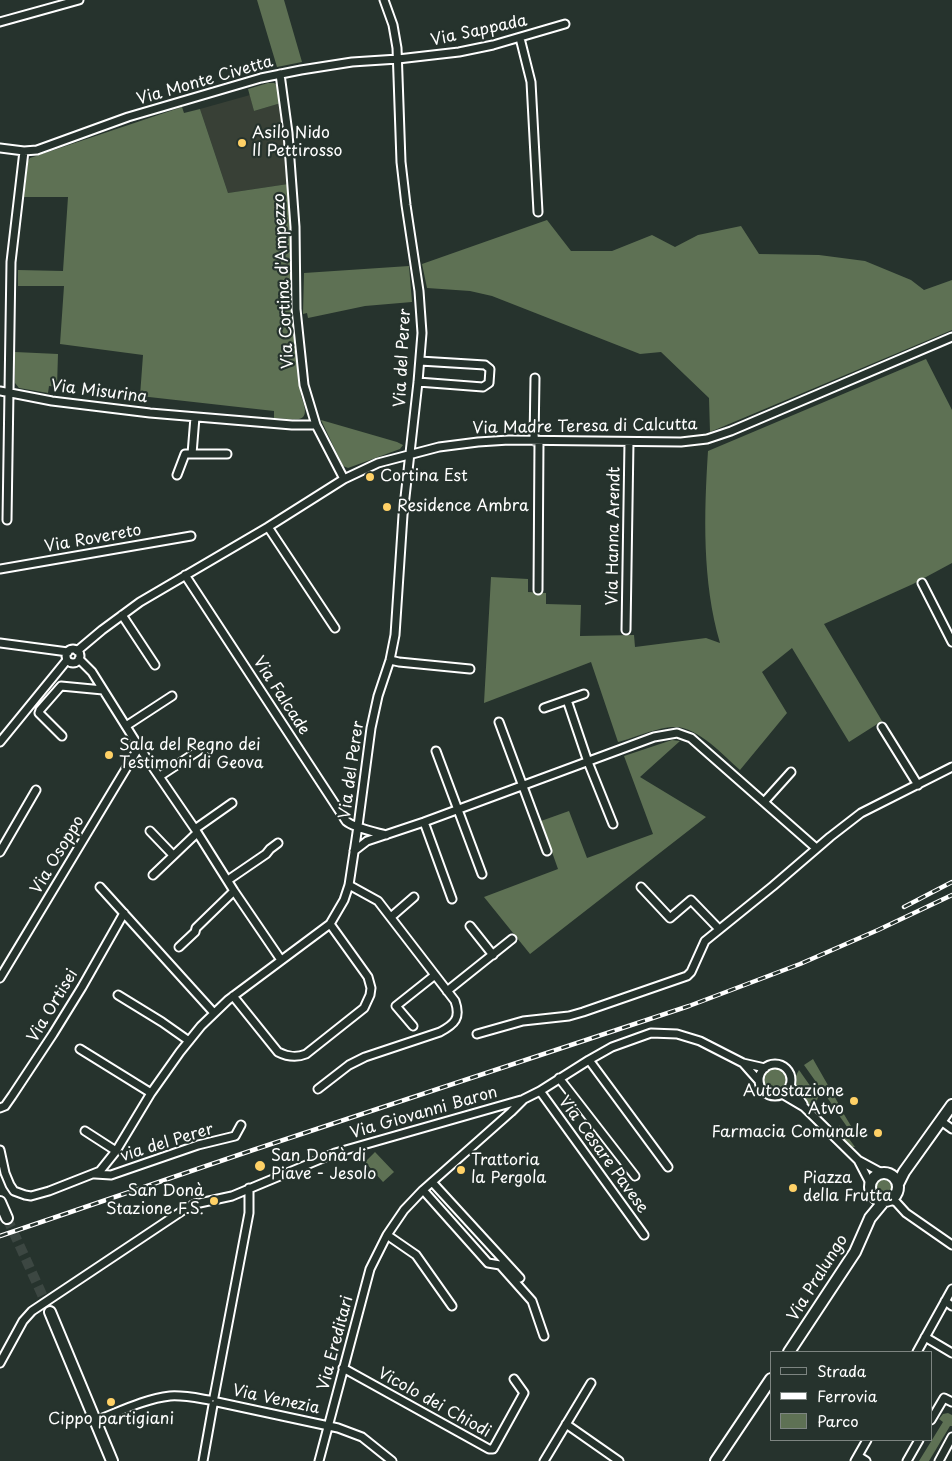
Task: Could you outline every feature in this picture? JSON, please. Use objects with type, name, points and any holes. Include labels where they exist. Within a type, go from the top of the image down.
[{"type":"street","points":[[0,22],[79,0]]},
{"type":"street","name":"Via del Perer","points":[[0,1150],[5,1173],[10,1185],[14,1191],[25,1195],[31,1196],[100,1171],[116,1151],[151,1093],[189,1040],[233,996],[330,924],[342,906],[354,851],[373,718],[390,660],[395,635],[403,522],[420,361],[421,316],[418,283],[401,162],[398,59],[393,25],[384,0]]},
{"type":"street","name":"Via Sappada","points":[[398,59],[459,52],[493,45],[565,24]]},
{"type":"street","points":[[520,38],[532,82],[538,212]]},
{"type":"street","name":"Via Monte Civetta","points":[[0,148],[24,151],[37,150],[153,109],[280,74],[352,62],[398,59]]},
{"type":"street","name":"Via Cortina d'Ampezzo","points":[[280,74],[288,133],[294,209],[296,309],[304,386],[316,425],[344,480]]},
{"type":"street","points":[[7,520],[11,262],[24,151]]},
{"type":"street","name":"Via Madre Teresa di Calcutta","points":[[410,454],[462,443],[493,441],[693,442],[707,439],[731,431],[952,337]]},
{"type":"street","points":[[418,382],[483,387],[489,383],[490,369],[485,365],[420,361]]},
{"type":"street","points":[[535,378],[538,590]]},
{"type":"street","name":"Via Misurina","points":[[0,391],[91,406],[195,417],[292,425],[316,425]]},
{"type":"street","points":[[192,454],[195,417]]},
{"type":"street","name":"Via Hanna Arendt","points":[[626,630],[630,442]]},
{"type":"street","points":[[177,475],[185,454],[227,454]]},
{"type":"street","points":[[0,742],[72,650],[77,651],[140,602],[344,480],[378,463],[410,454]]},
{"type":"street","points":[[268,527],[336,628]]},
{"type":"street","name":"Via Rovereto","points":[[0,568],[191,536]]},
{"type":"street","name":"Via Falcade","points":[[185,575],[346,821],[351,826],[358,826],[386,835]]},
{"type":"street","points":[[922,583],[949,629],[952,642]]},
{"type":"street","points":[[122,615],[155,665]]},
{"type":"street","points":[[0,643],[67,656],[72,663],[76,663],[79,660]]},
{"type":"street","points":[[77,651],[80,656],[79,660],[92,672],[139,747],[160,776],[280,960]]},
{"type":"street","points":[[390,660],[470,669]]},
{"type":"street","points":[[62,736],[40,713],[40,710],[61,686],[103,690]]},
{"type":"street","points":[[544,708],[584,694]]},
{"type":"street","points":[[126,726],[172,696]]},
{"type":"street","points":[[567,700],[588,762],[613,824]]},
{"type":"street","points":[[499,722],[547,851]]},
{"type":"street","points":[[882,727],[918,785]]},
{"type":"street","points":[[354,851],[367,842],[654,737],[670,733],[682,734],[691,738],[816,848]]},
{"type":"street","name":"Via Osoppo","points":[[0,978],[139,747]]},
{"type":"street","points":[[160,776],[198,751]]},
{"type":"street","points":[[436,751],[482,874]]},
{"type":"street","points":[[477,1034],[523,1021],[569,1016],[621,1000],[687,976],[691,972],[705,940],[773,886],[816,848],[861,813],[952,767]]},
{"type":"street","points":[[764,802],[790,772]]},
{"type":"street","points":[[0,852],[36,790]]},
{"type":"street","points":[[153,875],[196,831],[232,803]]},
{"type":"street","points":[[424,822],[452,899]]},
{"type":"street","points":[[150,831],[173,856]]},
{"type":"street","points":[[228,880],[266,854],[278,843]]},
{"type":"street","points":[[318,1089],[349,1065],[450,1027],[456,1020],[458,1008],[456,1001],[378,901],[348,885]]},
{"type":"street","points":[[100,887],[214,1013]]},
{"type":"street","points":[[641,887],[670,918],[691,900],[719,929]]},
{"type":"street","points":[[179,946],[234,892]]},
{"type":"street","points":[[391,917],[414,898]]},
{"type":"street","name":"Via Ortisei","points":[[0,1108],[12,1096],[53,1034],[124,913]]},
{"type":"street","points":[[233,996],[278,1052],[288,1056],[306,1054],[364,1008],[370,996],[371,988],[368,977],[330,924]]},
{"type":"street","points":[[470,926],[493,955]]},
{"type":"street","points":[[447,991],[512,939]]},
{"type":"street","points":[[413,1026],[396,1006],[435,975]]},
{"type":"street","points":[[118,995],[189,1040]]},
{"type":"street","name":"Via Ereditari","points":[[320,1461],[370,1269],[387,1235],[404,1210],[423,1190],[524,1099],[612,1047],[651,1033],[677,1034],[700,1041],[742,1063],[765,1068],[775,1064],[784,1067],[790,1074],[790,1085],[804,1107],[858,1160],[884,1173]]},
{"type":"street","points":[[80,1049],[151,1093]]},
{"type":"street","points":[[588,1060],[668,1167]]},
{"type":"street","name":"Via Ereditari","points":[[742,1063],[768,1094],[774,1096],[782,1094],[804,1107]]},
{"type":"street","points":[[759,1081],[760,1074],[765,1068]]},
{"type":"street","points":[[559,1078],[635,1176]]},
{"type":"street","points":[[782,1094],[790,1085]]},
{"type":"street","name":"Via Cesare Pavese","points":[[540,1091],[644,1235]]},
{"type":"street","name":"Via Giovanni Baron","points":[[0,1363],[22,1321],[32,1311],[185,1209],[195,1204],[232,1196],[334,1153],[524,1099]]},
{"type":"street","name":"Via Pralungo","points":[[870,1218],[897,1192],[898,1184],[904,1172],[952,1104]]},
{"type":"street","points":[[941,1121],[952,1129]]},
{"type":"street","name":"via del Perer","points":[[95,1174],[112,1174],[198,1145],[235,1136],[241,1125]]},
{"type":"street","points":[[85,1131],[116,1151]]},
{"type":"street","name":"Via Ereditari","points":[[858,1160],[870,1183]]},
{"type":"street","name":"Via Pralungo","points":[[790,1351],[855,1252],[870,1218],[872,1195],[870,1183],[874,1176],[913,1160]]},
{"type":"street","points":[[884,1173],[894,1177],[898,1184]]},
{"type":"street","points":[[432,1182],[520,1278]]},
{"type":"street","points":[[203,1461],[249,1214],[249,1188]]},
{"type":"street","points":[[423,1190],[488,1262],[500,1265],[532,1301],[544,1336]]},
{"type":"street","points":[[872,1195],[876,1199],[896,1202],[906,1213],[952,1245]]},
{"type":"street","points":[[0,1202],[7,1218]]},
{"type":"street","points":[[387,1235],[416,1255],[452,1306]]},
{"type":"street","points":[[917,1351],[952,1289]]},
{"type":"street","points":[[945,1302],[952,1306]]},
{"type":"street","points":[[50,1312],[112,1461]]},
{"type":"street","points":[[925,1337],[952,1353]]},
{"type":"street","name":"Vicolo dei Chiodi","points":[[343,1368],[489,1449],[493,1449],[524,1393],[514,1379]]},
{"type":"street","points":[[716,1461],[770,1381]]},
{"type":"street","points":[[544,1461],[591,1383]]},
{"type":"street","name":"Via Venezia","points":[[94,1421],[148,1402],[169,1396],[179,1396],[213,1401],[329,1426],[362,1437],[392,1461]]},
{"type":"street","points":[[932,1418],[944,1398],[952,1402]]},
{"type":"street","points":[[566,1424],[619,1461]]},
{"type":"street","points":[[939,1461],[952,1437]]},
{"type":"street","points":[[866,1441],[856,1459],[866,1461]]},
{"type":"street","points":[[907,1461],[918,1441]]},
{"type":"shaded area","points":[[250,95],[254,111],[281,103],[288,184],[228,193],[200,109]]},
{"type":"green space","points":[[257,0],[284,0],[302,62],[277,67]]},
{"type":"green space","points":[[274,83],[279,86],[281,103],[254,111],[248,89]]},
{"type":"green space","points":[[182,107],[184,113],[200,109],[228,193],[288,184],[291,217],[291,313],[301,396],[305,412],[304,416],[300,419],[274,418],[274,411],[140,396],[143,355],[60,344],[64,286],[18,286],[18,270],[63,271],[68,197],[24,197],[28,161],[30,158]]},
{"type":"green space","points":[[547,220],[571,251],[612,251],[652,235],[675,247],[698,235],[741,226],[759,254],[819,255],[865,261],[911,280],[924,290],[952,280],[952,330],[710,432],[709,398],[661,352],[640,354],[492,296],[470,291],[427,288],[422,264]]},
{"type":"green space","points":[[409,266],[412,302],[365,306],[308,318],[307,313],[303,314],[304,273]]},
{"type":"green space","points":[[15,352],[58,354],[57,387],[49,386],[48,393],[19,388],[15,383]]},
{"type":"green space","points":[[926,359],[952,410],[952,563],[913,584],[824,624],[882,721],[849,742],[792,648],[762,672],[787,713],[740,770],[701,736],[683,728],[661,729],[618,742],[591,662],[484,703],[491,577],[528,579],[528,592],[546,593],[546,604],[581,605],[580,636],[634,635],[635,647],[706,638],[720,643],[714,620],[707,572],[705,523],[708,451]]},
{"type":"green space","points":[[321,420],[403,445],[400,449],[348,468],[343,466]]},
{"type":"green space","points":[[672,740],[680,741],[640,777],[706,817],[530,954],[484,897],[558,869],[541,821],[569,811],[587,858],[653,834],[624,756]]},
{"type":"green space","points":[[813,1059],[841,1108],[836,1110],[804,1065]]},
{"type":"green space","points":[[775,1068],[780,1069],[786,1075],[786,1085],[780,1091],[775,1092],[770,1091],[764,1085],[763,1080],[764,1075],[770,1069]]},
{"type":"green space","points":[[799,1070],[818,1097],[813,1109],[800,1096],[795,1087],[796,1076]]},
{"type":"green space","points":[[842,1111],[857,1136],[855,1138],[838,1114]]},
{"type":"green space","points":[[839,1125],[855,1147],[851,1147],[840,1137]]},
{"type":"green space","points":[[375,1152],[394,1172],[383,1182],[365,1162]]},
{"type":"green space","points":[[880,1177],[888,1177],[893,1182],[891,1193],[880,1195],[875,1190],[875,1182]]},
{"type":"green space","points":[[948,1413],[952,1415],[952,1426],[950,1426],[929,1461],[919,1461],[943,1422],[939,1419],[943,1414]]},
{"type":"tunnel","points":[[7,1218],[50,1312]]},
{"type":"railway","points":[[904,907],[952,882]]},
{"type":"railway","points":[[0,1236],[689,1006],[800,964],[952,895]]},
{"type":"place","name":"Asilo Nido Il Pettirosso","points":[[242,143]]},
{"type":"place","name":"Cortina Est","points":[[370,477]]},
{"type":"place","name":"Residence Ambra","points":[[387,507]]},
{"type":"place","name":"Sala del Regno dei Testimoni di Geova","points":[[109,755]]},
{"type":"place","name":"Autostazione Atvo","points":[[854,1101]]},
{"type":"place","name":"Farmacia Comunale","points":[[878,1133]]},
{"type":"place","name":"San Donà di Piave - Jesolo","points":[[260,1166]]},
{"type":"place","name":"Trattoria la Pergola","points":[[461,1170]]},
{"type":"place","name":"Piazza della Frutta","points":[[793,1188]]},
{"type":"place","name":"San Donà Stazione F.S.","points":[[214,1201]]},
{"type":"place","name":"Cippo partigiani","points":[[111,1402]]}]
